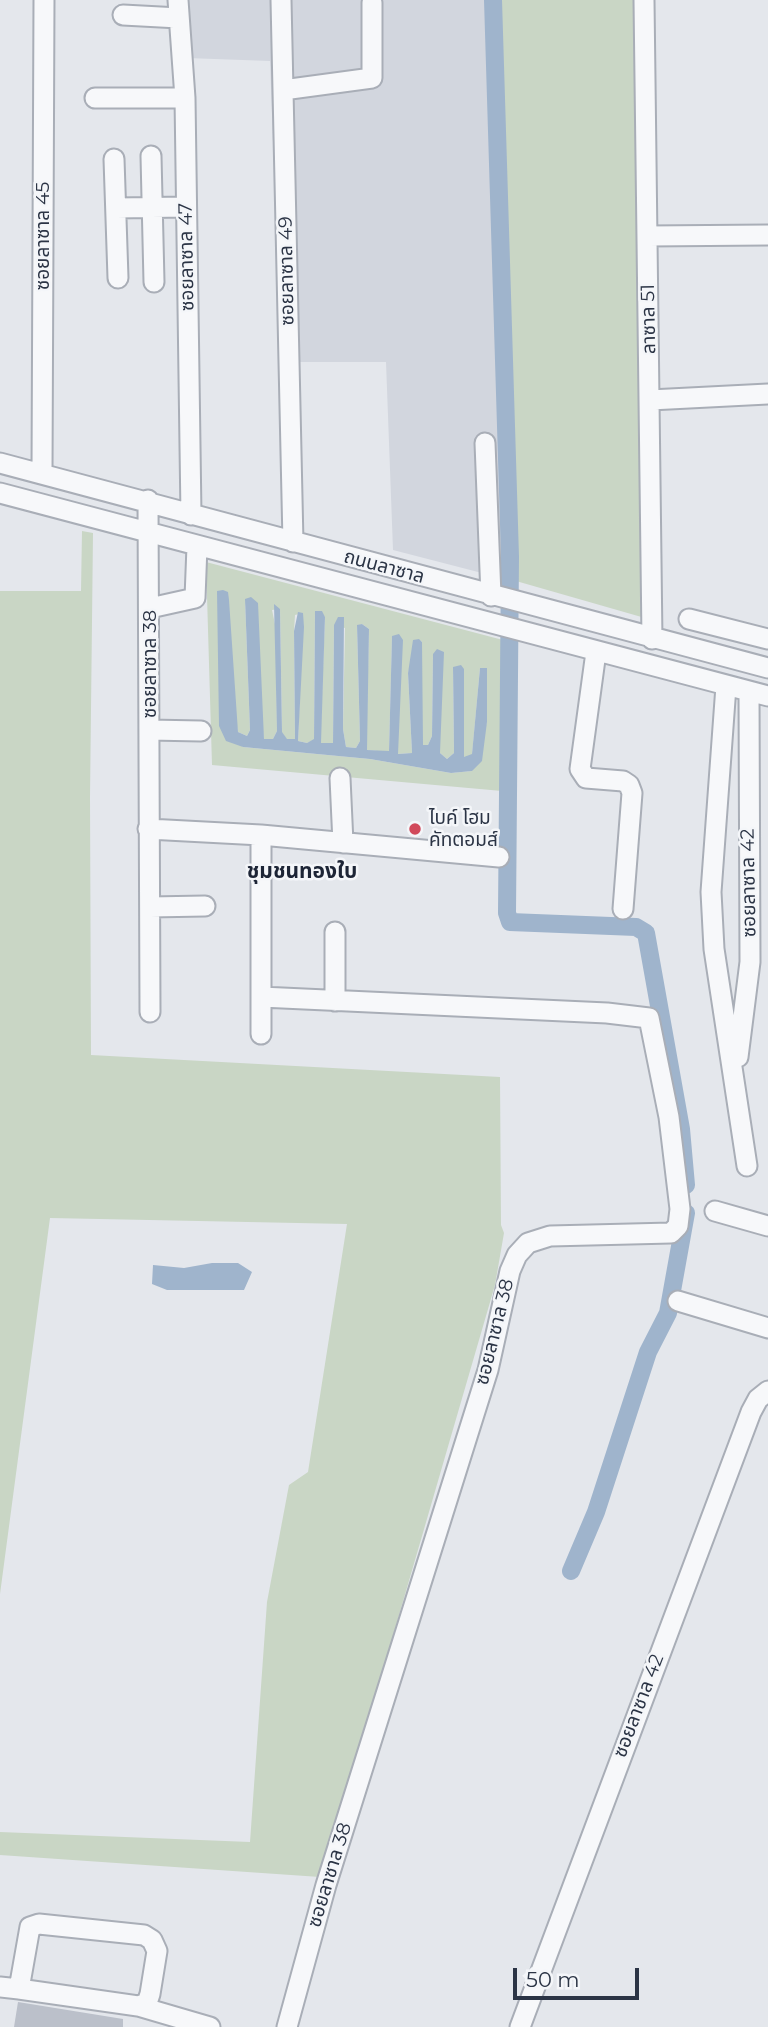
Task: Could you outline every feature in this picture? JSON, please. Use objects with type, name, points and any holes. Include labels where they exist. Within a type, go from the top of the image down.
[{"type":"street","name":"ซอยลาซาล 45","points":[[42,473],[44,0]]},
{"type":"street","name":"ซอยลาซาล 49","points":[[281,0],[293,542]]},
{"type":"street","name":"ลาซาล 51","points":[[644,0],[652,639]]},
{"type":"street","points":[[283,90],[372,79],[372,3]]},
{"type":"street","points":[[123,15],[179,9]]},
{"type":"street","name":"ซอยลาซาล 47","points":[[179,9],[185,98],[191,515]]},
{"type":"street","points":[[95,98],[185,98]]},
{"type":"street","points":[[151,156],[154,282]]},
{"type":"street","points":[[114,159],[117,278]]},
{"type":"street","points":[[116,208],[186,207]]},
{"type":"street","points":[[648,236],[768,235]]},
{"type":"street","points":[[650,400],[768,394]]},
{"type":"street","points":[[485,443],[491,596]]},
{"type":"street","name":"ถนนลาซาล","points":[[0,463],[148,500],[191,515],[768,668]]},
{"type":"street","points":[[58,509],[63,479]]},
{"type":"street","name":"ถนนลาซาล","points":[[0,493],[759,694]]},
{"type":"street","name":"ซอยลาซาล 38","points":[[148,500],[150,1012]]},
{"type":"street","points":[[150,608],[195,598],[197,546]]},
{"type":"street","points":[[689,619],[768,639]]},
{"type":"street","points":[[596,652],[580,769],[586,778],[622,781],[629,785],[632,793],[623,909]]},
{"type":"street","points":[[726,686],[710,892],[713,949],[735,1073],[747,1166]]},
{"type":"street","name":"ซอยลาซาล 42","points":[[735,1073],[750,962],[748,831],[759,694]]},
{"type":"street","points":[[149,730],[201,731]]},
{"type":"street","points":[[340,778],[343,843]]},
{"type":"street","points":[[148,829],[261,835],[499,857]]},
{"type":"street","points":[[715,831],[748,831]]},
{"type":"street","points":[[261,835],[261,1034]]},
{"type":"street","points":[[150,907],[205,906]]},
{"type":"street","points":[[335,932],[335,1001]]},
{"type":"street","name":"ซอยลาซาล 38","points":[[261,997],[607,1013],[649,1018],[668,1117],[680,1209],[678,1226],[671,1233],[550,1236],[528,1243],[517,1255],[510,1270],[488,1370],[326,1885],[287,2027]]},
{"type":"street","points":[[715,1211],[768,1226]]},
{"type":"street","points":[[678,1301],[768,1328]]},
{"type":"street","name":"ซอยลาซาล 42","points":[[520,2027],[751,1412],[758,1399],[768,1391]]},
{"type":"street","points":[[138,2006],[147,2003],[150,1994],[157,1951],[152,1940],[144,1935],[39,1924],[30,1927],[9,1988],[138,2006],[209,2027]]},
{"type":"shaded area","points":[[187,0],[486,0],[509,580],[393,550],[386,362],[281,362],[270,61],[187,58]]},
{"type":"green space","points":[[500,0],[635,0],[645,618],[516,581]]},
{"type":"green space","points":[[82,531],[93,533],[91,1055],[500,1077],[501,1225],[504,1233],[495,1285],[333,1842],[320,1877],[0,1855],[0,1832],[250,1842],[267,1602],[289,1485],[308,1472],[347,1224],[50,1218],[0,1594],[0,591],[81,591]]},
{"type":"green space","points":[[206,562],[503,640],[502,791],[212,765]],"holes":[[[245,599],[264,739],[273,739],[277,731],[276,629],[272,610],[280,609],[282,733],[287,740],[295,739],[295,615],[303,613],[298,741],[307,743],[314,740],[315,611],[325,617],[320,744],[333,744],[334,625],[345,628],[343,729],[346,747],[356,748],[360,741],[357,626],[362,624],[369,629],[366,750],[389,752],[392,637],[398,754],[412,753],[408,673],[418,639],[422,642],[422,745],[428,745],[432,736],[433,654],[440,753],[447,759],[454,753],[453,667],[464,758],[472,755],[480,668],[487,722],[472,771],[451,773],[370,759],[243,747],[219,725],[235,716],[238,732],[247,736],[250,730]]]},
{"type":"water","points":[[217,591],[228,592],[229,600],[238,732],[247,736],[250,730],[245,599],[251,597],[258,603],[264,739],[273,739],[277,731],[274,604],[280,609],[282,732],[287,739],[295,739],[294,631],[298,612],[303,613],[304,627],[298,741],[307,743],[314,739],[315,611],[322,611],[325,617],[321,743],[333,743],[334,625],[338,617],[344,617],[343,729],[346,747],[356,748],[360,741],[357,625],[362,624],[369,629],[367,750],[389,751],[392,636],[399,634],[403,640],[398,754],[412,753],[408,673],[413,640],[419,639],[422,642],[423,745],[428,745],[432,736],[433,654],[437,649],[444,652],[440,753],[447,759],[454,753],[453,667],[461,665],[464,669],[464,757],[472,754],[480,668],[487,668],[487,722],[482,761],[472,771],[451,773],[370,759],[243,747],[226,741],[219,726]]},
{"type":"water","points":[[212,1263],[238,1263],[252,1272],[244,1290],[167,1290],[152,1284],[153,1265],[184,1268]]},
{"type":"building","points":[[18,2002],[123,2019],[123,2027],[14,2027]]},
{"type":"waterway","points":[[493,0],[510,557],[507,913],[510,922],[636,927],[646,933],[681,1129],[686,1185]]},
{"type":"waterway","points":[[571,1571],[596,1512],[648,1352],[668,1313],[686,1213]]},
{"type":"place","name":"ไบค์ โฮม คัทตอมส์","points":[[415,829]]},
{"type":"district","name":"ชุมชนทองใบ","points":[[302,872]]}]
